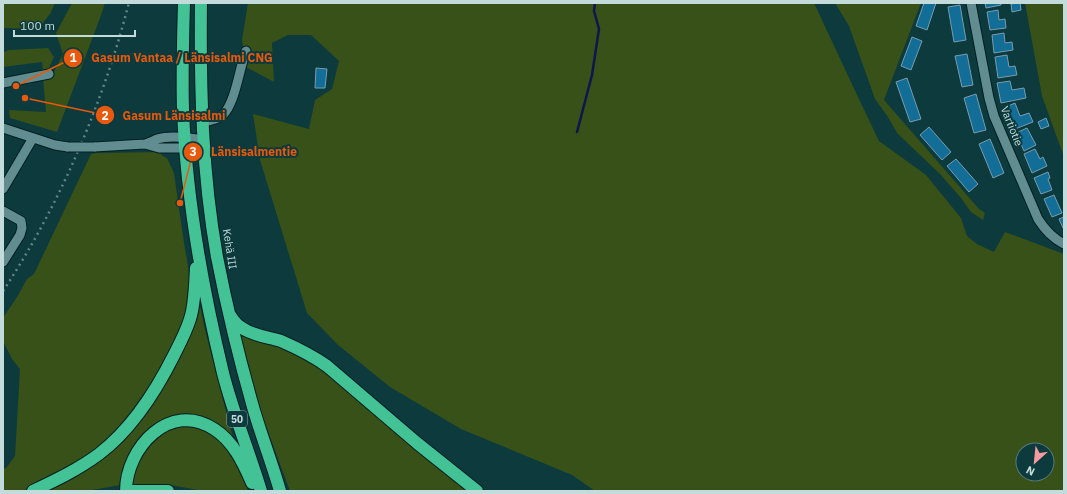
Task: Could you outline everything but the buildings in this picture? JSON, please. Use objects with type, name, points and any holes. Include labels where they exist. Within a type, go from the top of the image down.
[{"type":"highway","name":"50","points":[[184,3],[183,110],[191,208],[211,317],[224,374],[234,410],[253,463],[261,491]]},
{"type":"highway","name":"Kehä III","points":[[201,3],[202,122],[208,188],[216,248],[229,314],[253,408],[280,491]]},
{"type":"highway","points":[[33,491],[70,473],[99,454],[125,429],[153,392],[185,334],[191,317],[196,279],[197,246]]},
{"type":"highway","points":[[229,314],[242,328],[254,334],[296,347],[312,355],[328,366],[406,434],[478,491]]},
{"type":"highway","points":[[126,491],[129,467],[136,453],[146,440],[158,430],[168,424],[180,420],[191,420],[203,423],[214,428],[224,437],[242,460],[256,491]]},
{"type":"highway","points":[[132,491],[168,491]]},
{"type":"street","name":"Vartiotie","points":[[971,3],[989,98],[994,116],[1040,222],[1050,235],[1064,244]]},
{"type":"street","points":[[202,122],[214,120],[222,116],[227,109],[232,99],[246,50]]},
{"type":"street","points":[[3,83],[50,74]]},
{"type":"street","points":[[3,128],[55,145],[68,147],[145,144],[159,139],[185,142],[204,140]]},
{"type":"street","points":[[3,189],[34,138]]},
{"type":"street","points":[[3,211],[21,221],[22,228],[20,235],[3,262]]},
{"type":"green space","points":[[3,3],[55,3],[50,14],[38,29],[3,28]]},
{"type":"green space","points":[[72,3],[105,3],[57,132],[10,118],[9,110],[46,112],[43,78],[52,76],[63,54],[56,33]]},
{"type":"green space","points":[[248,3],[814,3],[879,141],[926,175],[961,218],[967,236],[977,244],[994,252],[1005,232],[1064,254],[1064,491],[595,491],[572,475],[461,429],[390,387],[338,345],[307,313],[260,160],[253,114],[309,129],[315,100],[332,89],[339,61],[311,35],[288,35],[272,43],[274,82],[246,67],[242,40]]},
{"type":"green space","points":[[835,3],[921,3],[884,100],[979,209],[985,213],[983,220],[971,212],[940,174],[897,133],[875,99],[849,26]]},
{"type":"green space","points":[[1025,3],[1064,3],[1064,157],[1042,96]]},
{"type":"green space","points":[[48,48],[54,57],[47,72],[43,73],[42,62],[3,67],[3,52],[9,50]]},
{"type":"green space","points":[[159,152],[167,158],[174,173],[189,274],[189,296],[185,315],[177,336],[154,379],[139,400],[124,420],[95,450],[82,460],[57,475],[34,486],[21,491],[3,491],[3,469],[6,468],[15,456],[20,369],[12,359],[3,341],[3,318],[27,279],[34,274],[91,154]]},
{"type":"green space","points":[[198,296],[205,330],[234,442],[190,416],[129,456],[124,468],[121,485],[86,491],[44,491],[64,481],[149,403]]},
{"type":"green space","points":[[239,337],[247,337],[290,350],[320,367],[471,491],[290,491],[257,402]]},
{"type":"green space","points":[[179,426],[193,427],[205,431],[215,437],[232,456],[239,467],[248,491],[204,491],[170,485],[131,484],[137,461],[154,439],[166,430]]},
{"type":"waterway","points":[[577,132],[592,75],[599,29],[594,11],[595,3]]},
{"type":"railway","points":[[3,291],[52,207],[79,149],[103,88],[129,3]]},
{"type":"place","name":"Gasum Vantaa / Länsisalmi CNG","points":[[16,86]]},
{"type":"place","name":"Gasum Länsisalmi","points":[[25,98]]},
{"type":"place","name":"Länsisalmentie","points":[[180,203]]}]
